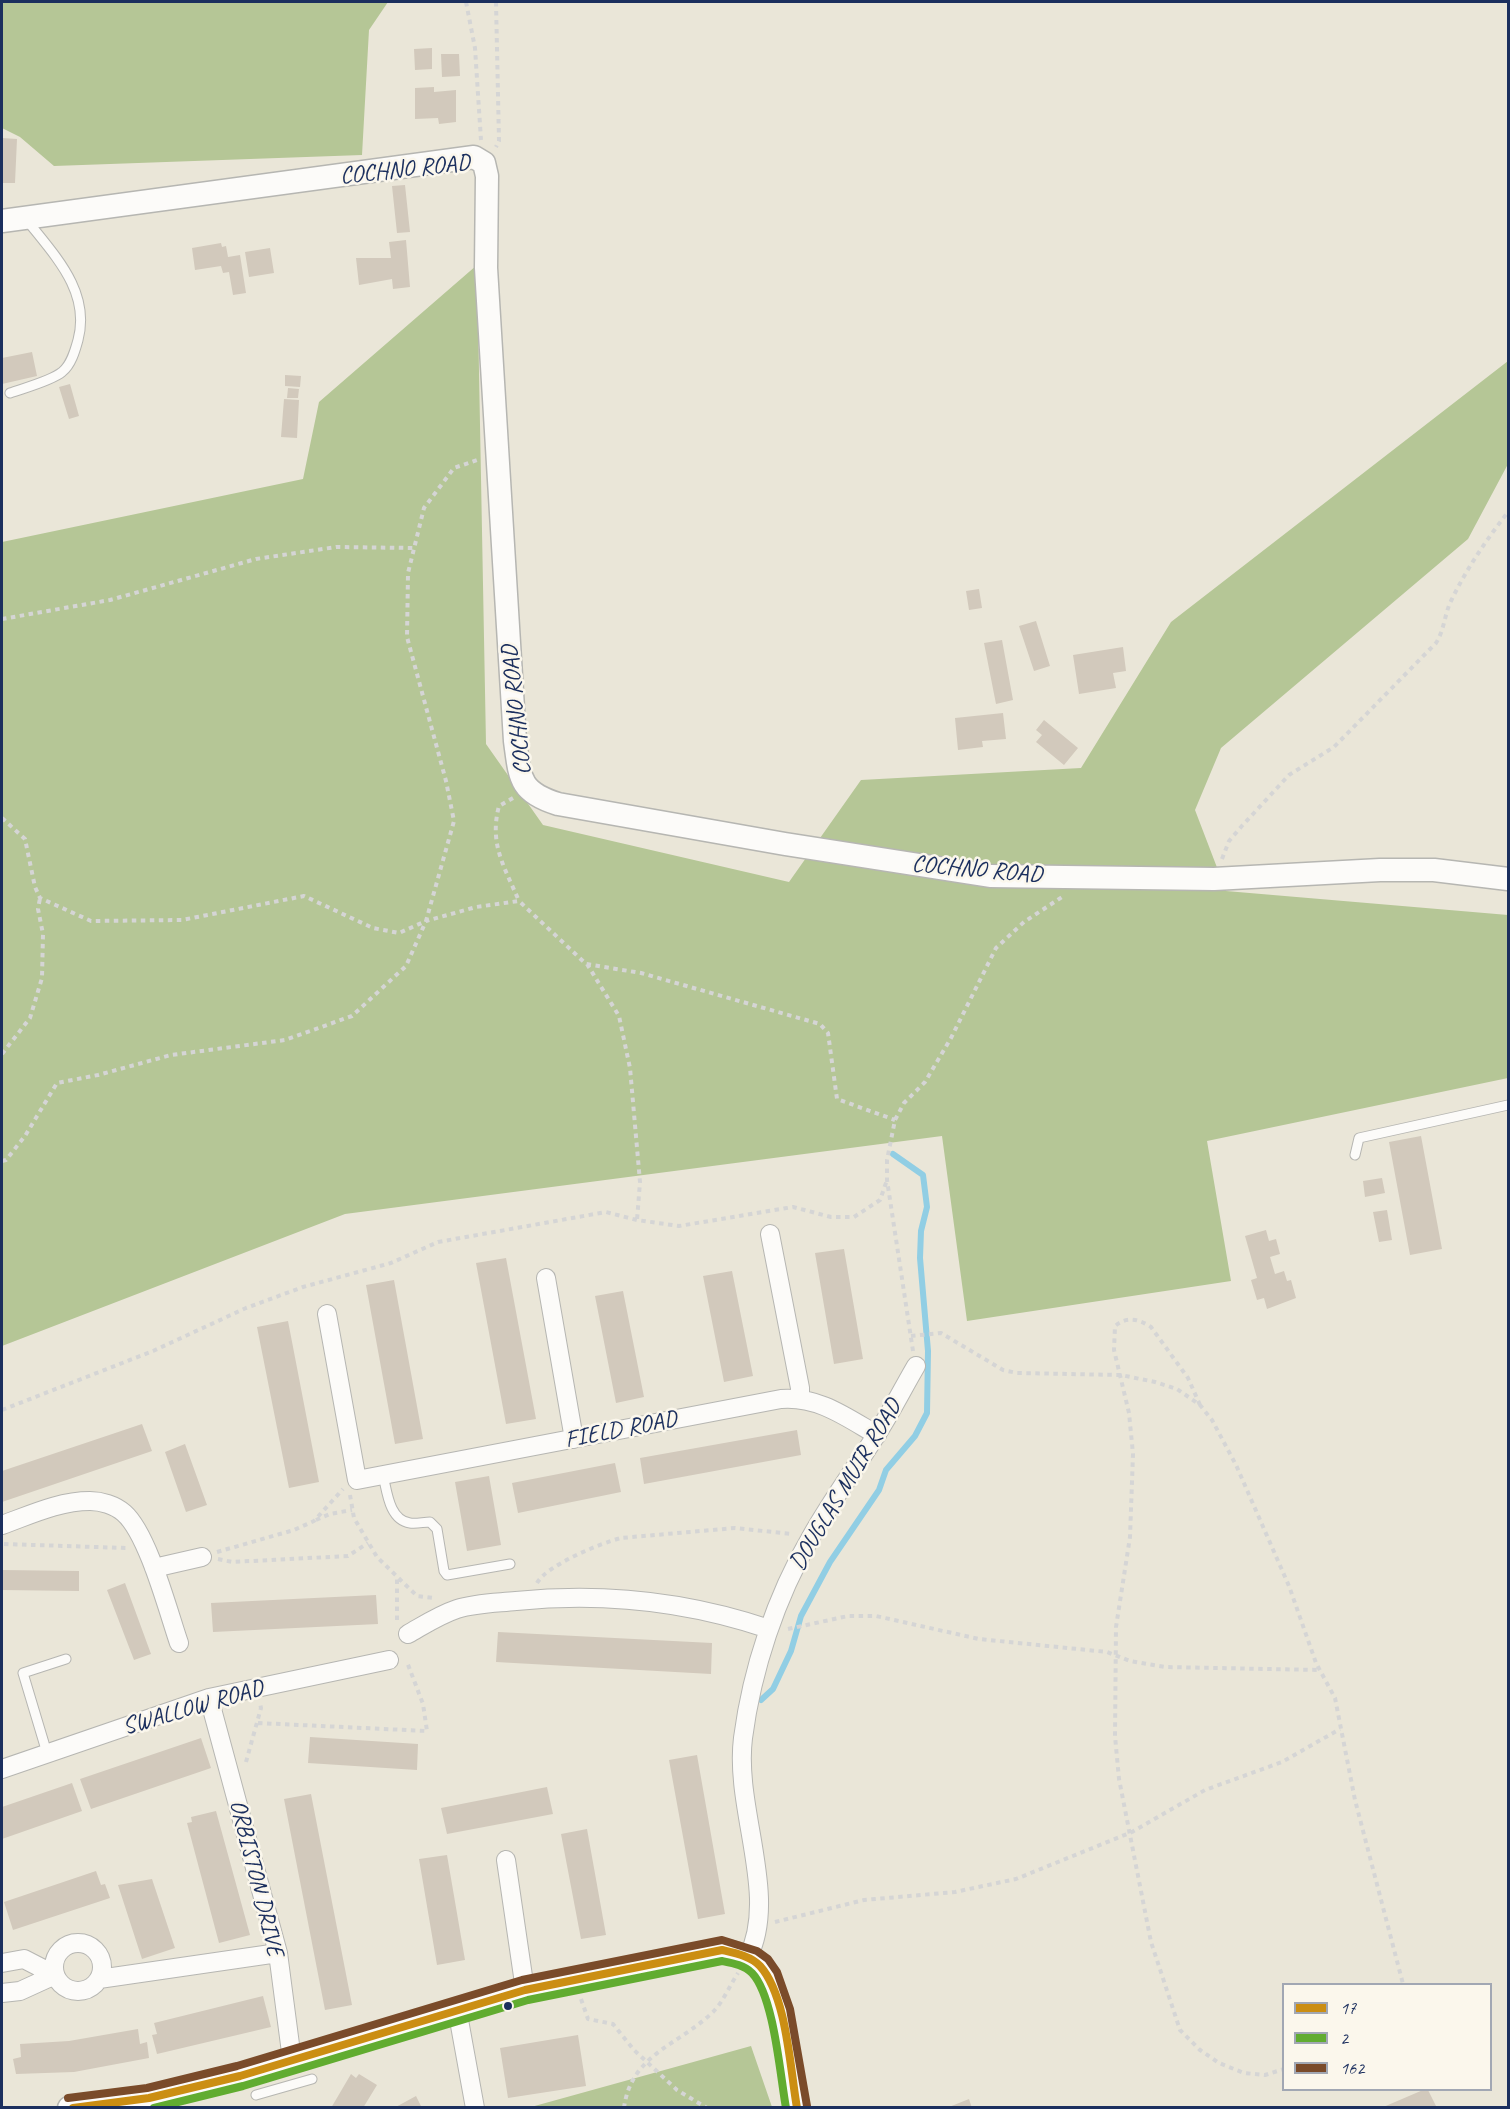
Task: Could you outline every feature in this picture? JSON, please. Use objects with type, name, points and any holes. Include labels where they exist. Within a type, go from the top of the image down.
[{"type":"street","name":"COCHNO ROAD","points":[[2,220],[479,160],[487,177],[486,268],[515,741],[519,768],[527,790],[538,798],[558,804],[954,872],[990,876],[1214,879],[1380,870],[1434,870],[1509,879]]},
{"type":"street","points":[[770,1234],[800,1398]]},
{"type":"street","points":[[546,1278],[574,1439]]},
{"type":"street","name":"FIELD ROAD","points":[[327,1314],[357,1480],[800,1398],[830,1407],[877,1435]]},
{"type":"street","name":"DOUGLAS MUIR ROAD","points":[[748,1957],[759,1925],[760,1903],[743,1794],[741,1760],[756,1674],[778,1629],[811,1537],[877,1435],[916,1366]]},
{"type":"street","points":[[2,1525],[61,1504],[92,1501],[110,1504],[124,1513],[154,1568],[179,1643]]},
{"type":"street","points":[[154,1568],[202,1557]]},
{"type":"street","name":"SWALLOW ROAD","points":[[2,1769],[209,1698],[256,1688],[399,1643],[456,1610],[529,1600],[588,1597],[674,1604],[720,1613],[778,1629]]},
{"type":"street","name":"ORBISTON DRIVE","points":[[209,1698],[278,1953],[286,2062]]},
{"type":"street","points":[[506,1860],[525,1990]]},
{"type":"street","points":[[2,1963],[24,1959],[55,1975],[65,1987],[72,1990],[88,1989],[99,1979],[102,1971],[99,1954],[87,1944],[70,1943],[58,1953],[55,1960],[55,1975]]},
{"type":"street","points":[[69,2108],[92,2107],[149,2098],[286,2062],[525,1990],[702,1952],[722,1950],[748,1957],[767,1974],[776,1998],[797,2108]]},
{"type":"street","points":[[99,1979],[278,1953]]},
{"type":"street","points":[[2,1993],[20,1991],[55,1975]]},
{"type":"street","points":[[457,2009],[475,2108]]},
{"type":"lane","points":[[10,393],[61,372],[74,355],[81,330],[80,307],[69,274],[25,217]]},
{"type":"lane","points":[[1355,1155],[1359,1138],[1509,1105]]},
{"type":"lane","points":[[383,1475],[390,1504],[399,1518],[409,1523],[430,1522],[437,1529],[444,1571],[447,1575],[510,1564]]},
{"type":"lane","points":[[47,1753],[23,1673],[66,1659]]},
{"type":"lane","points":[[286,2062],[286,2086]]},
{"type":"lane","points":[[256,2095],[312,2079]]},
{"type":"path","points":[[466,2],[475,48],[481,137],[479,160],[492,156],[500,141],[496,2]]},
{"type":"path","points":[[2,1161],[6,1160],[25,1136],[57,1083],[171,1055],[285,1040],[352,1016],[406,966],[426,921],[453,821],[446,781],[407,637],[408,573],[424,508],[453,468],[498,453]]},
{"type":"path","points":[[1214,879],[1229,841],[1240,827],[1289,775],[1334,747],[1436,643],[1443,632],[1445,616],[1452,599],[1484,542],[1509,512]]},
{"type":"path","points":[[2,619],[110,600],[256,559],[336,547],[414,548]]},
{"type":"path","points":[[527,790],[499,806],[493,827],[497,848],[519,901],[586,964],[619,1016],[630,1068],[640,1182],[637,1220]]},
{"type":"path","points":[[2,818],[25,839],[35,887],[40,898],[38,909],[43,934],[42,978],[30,1018],[2,1054]]},
{"type":"path","points":[[916,1366],[887,1180],[887,1160],[895,1120],[904,1103],[925,1082],[996,948],[1024,922],[1050,906],[1086,878]]},
{"type":"path","points":[[40,898],[91,921],[182,920],[304,896],[373,928],[399,933],[426,921],[476,908],[519,901]]},
{"type":"path","points":[[586,964],[641,973],[820,1024],[828,1034],[837,1099],[895,1120]]},
{"type":"path","points":[[2,1410],[153,1351],[246,1308],[303,1287],[392,1263],[438,1242],[606,1212],[637,1220],[679,1226],[793,1207],[831,1217],[854,1217],[880,1200],[887,1180]]},
{"type":"path","points":[[1282,2070],[1265,2074],[1244,2073],[1219,2063],[1200,2050],[1180,2030],[1151,1942],[1132,1832],[1119,1779],[1115,1736],[1115,1655],[1130,1537],[1133,1484],[1133,1454],[1121,1375],[1114,1350],[1115,1326],[1122,1320],[1143,1322],[1151,1327],[1188,1378],[1200,1405],[1212,1420],[1236,1465],[1289,1586],[1320,1670],[1335,1698],[1355,1800],[1403,1983]]},
{"type":"path","points":[[912,1336],[933,1332],[941,1334],[1010,1371],[1121,1375],[1177,1389],[1200,1405]]},
{"type":"path","points":[[314,1521],[348,1484],[354,1518],[369,1543],[397,1579],[417,1596],[436,1599]]},
{"type":"path","points":[[202,1557],[330,1514],[352,1510]]},
{"type":"path","points":[[529,1600],[539,1579],[547,1572],[614,1539],[735,1528],[794,1534]]},
{"type":"path","points":[[202,1557],[232,1562],[348,1556],[369,1543]]},
{"type":"path","points":[[2,1544],[144,1548]]},
{"type":"path","points":[[258,1723],[427,1731],[423,1704],[399,1643],[397,1579]]},
{"type":"path","points":[[778,1629],[806,1626],[848,1616],[876,1616],[979,1639],[1115,1655],[1130,1661],[1165,1667],[1320,1670]]},
{"type":"path","points":[[245,1765],[261,1708],[256,1688]]},
{"type":"path","points":[[759,1925],[864,1900],[955,1892],[1016,1878],[1132,1832],[1205,1790],[1282,1762],[1340,1729]]},
{"type":"path","points":[[624,2108],[626,2089],[646,2061],[714,2012],[748,1957]]},
{"type":"path","points":[[574,1981],[588,2019],[613,2024],[646,2061],[677,2090],[705,2107]]},
{"type":"green space","points":[[2,2],[388,2],[369,30],[362,155],[54,166],[20,137],[2,128]]},
{"type":"green space","points":[[477,265],[486,744],[543,825],[789,882],[861,780],[1081,768],[1171,622],[1508,361],[1508,464],[1468,539],[1221,748],[1195,810],[1226,891],[1508,915],[1508,1078],[1207,1141],[1231,1281],[967,1321],[942,1136],[345,1214],[2,1346],[2,542],[303,479],[319,402]]},
{"type":"green space","points":[[751,2046],[772,2107],[531,2107]]},
{"type":"building","points":[[432,48],[432,69],[415,70],[414,49]]},
{"type":"building","points":[[441,54],[459,54],[460,76],[442,77]]},
{"type":"building","points":[[434,87],[434,92],[456,90],[456,122],[439,124],[438,118],[415,119],[415,88]]},
{"type":"building","points":[[2,138],[17,139],[15,183],[2,183]]},
{"type":"building","points":[[405,185],[410,232],[397,233],[392,186]]},
{"type":"building","points":[[406,240],[410,287],[393,289],[392,279],[359,285],[356,258],[391,258],[389,242]]},
{"type":"building","points":[[221,243],[222,247],[226,246],[228,257],[240,255],[246,293],[233,295],[229,272],[223,273],[221,266],[195,270],[192,248]]},
{"type":"building","points":[[270,248],[274,273],[249,277],[245,252]]},
{"type":"building","points":[[32,352],[37,376],[2,384],[2,358]]},
{"type":"building","points":[[285,375],[301,376],[300,387],[285,386]]},
{"type":"building","points":[[70,384],[79,416],[69,419],[59,387]]},
{"type":"building","points":[[288,388],[299,389],[298,398],[287,398]]},
{"type":"building","points":[[284,399],[299,400],[297,438],[281,437]]},
{"type":"building","points":[[979,589],[982,608],[969,610],[966,591]]},
{"type":"building","points":[[1036,621],[1050,666],[1034,671],[1019,626]]},
{"type":"building","points":[[1002,640],[1013,700],[996,704],[984,643]]},
{"type":"building","points":[[1123,647],[1126,671],[1113,673],[1116,688],[1079,694],[1073,655]]},
{"type":"building","points":[[1003,713],[1006,739],[982,741],[983,747],[958,750],[955,718]]},
{"type":"building","points":[[1044,720],[1078,748],[1064,765],[1036,742],[1042,735],[1036,730]]},
{"type":"building","points":[[1421,1136],[1442,1249],[1410,1255],[1389,1142]]},
{"type":"building","points":[[1382,1178],[1385,1193],[1365,1197],[1363,1181]]},
{"type":"building","points":[[1387,1210],[1392,1240],[1379,1242],[1373,1212]]},
{"type":"building","points":[[1266,1230],[1269,1241],[1276,1239],[1280,1254],[1270,1257],[1275,1274],[1284,1271],[1287,1281],[1291,1280],[1296,1298],[1267,1309],[1264,1298],[1257,1300],[1251,1280],[1257,1278],[1245,1236]]},
{"type":"building","points":[[844,1249],[863,1359],[834,1364],[815,1253]]},
{"type":"building","points":[[506,1258],[536,1419],[506,1424],[476,1263]]},
{"type":"building","points":[[732,1271],[753,1376],[724,1382],[703,1276]]},
{"type":"building","points":[[394,1280],[423,1439],[395,1444],[366,1285]]},
{"type":"building","points":[[623,1291],[644,1397],[616,1403],[595,1296]]},
{"type":"building","points":[[288,1321],[319,1482],[289,1488],[257,1327]]},
{"type":"building","points":[[142,1424],[152,1451],[2,1502],[2,1471]]},
{"type":"building","points":[[797,1430],[801,1455],[644,1484],[640,1458]]},
{"type":"building","points":[[185,1444],[207,1505],[186,1512],[165,1452]]},
{"type":"building","points":[[615,1463],[621,1492],[518,1513],[512,1483]]},
{"type":"building","points":[[489,1476],[501,1545],[467,1551],[455,1482]]},
{"type":"building","points":[[2,1570],[79,1571],[79,1591],[2,1590]]},
{"type":"building","points":[[125,1583],[151,1654],[134,1660],[107,1590]]},
{"type":"building","points":[[376,1595],[378,1624],[213,1632],[211,1603]]},
{"type":"building","points":[[498,1632],[712,1643],[711,1674],[496,1662]]},
{"type":"building","points":[[310,1737],[418,1744],[417,1770],[308,1763]]},
{"type":"building","points":[[201,1738],[211,1768],[91,1809],[80,1779]]},
{"type":"building","points":[[697,1755],[725,1914],[698,1919],[669,1760]]},
{"type":"building","points":[[72,1783],[82,1811],[2,1839],[2,1807]]},
{"type":"building","points":[[547,1787],[553,1814],[447,1834],[441,1808]]},
{"type":"building","points":[[311,1794],[352,2005],[325,2010],[284,1799]]},
{"type":"building","points":[[216,1811],[250,1935],[219,1943],[187,1823],[192,1822],[191,1817]]},
{"type":"building","points":[[587,1829],[606,1935],[581,1939],[561,1834]]},
{"type":"building","points":[[447,1855],[465,1960],[437,1965],[419,1859]]},
{"type":"building","points":[[96,1871],[101,1885],[105,1884],[110,1898],[13,1930],[4,1902]]},
{"type":"building","points":[[152,1879],[175,1948],[142,1959],[118,1885]]},
{"type":"building","points":[[263,1996],[271,2027],[157,2054],[152,2035],[157,2034],[154,2023]]},
{"type":"building","points":[[138,2029],[140,2044],[147,2042],[149,2058],[74,2072],[16,2074],[13,2059],[21,2057],[20,2044],[69,2041]]},
{"type":"building","points":[[578,2035],[586,2086],[508,2098],[500,2048]]},
{"type":"building","points":[[351,2074],[356,2078],[359,2074],[377,2085],[363,2108],[331,2108]]},
{"type":"building","points":[[1421,2091],[1428,2091],[1437,2108],[1381,2108]]},
{"type":"building","points":[[416,2096],[422,2108],[394,2108]]},
{"type":"building","points":[[969,2099],[972,2108],[949,2108],[949,2107]]},
{"type":"waterway","points":[[761,1700],[773,1689],[791,1651],[801,1616],[830,1562],[879,1490],[886,1470],[915,1436],[927,1413],[928,1351],[920,1258],[921,1231],[927,1207],[923,1175],[893,1154]]},
{"type":"transit line","name":"162","points":[[68,2098],[147,2088],[237,2066],[522,1980],[722,1940],[757,1951],[768,1959],[777,1972],[790,2009],[807,2106]]},
{"type":"transit line","name":"17","points":[[73,2108],[149,2098],[240,2076],[525,1990],[722,1950],[752,1960],[760,1966],[769,1979],[782,2014],[797,2108]]},
{"type":"transit line","name":"2","points":[[154,2108],[243,2086],[528,2000],[722,1961],[745,1968],[760,1984],[771,2017],[786,2108]]}]
